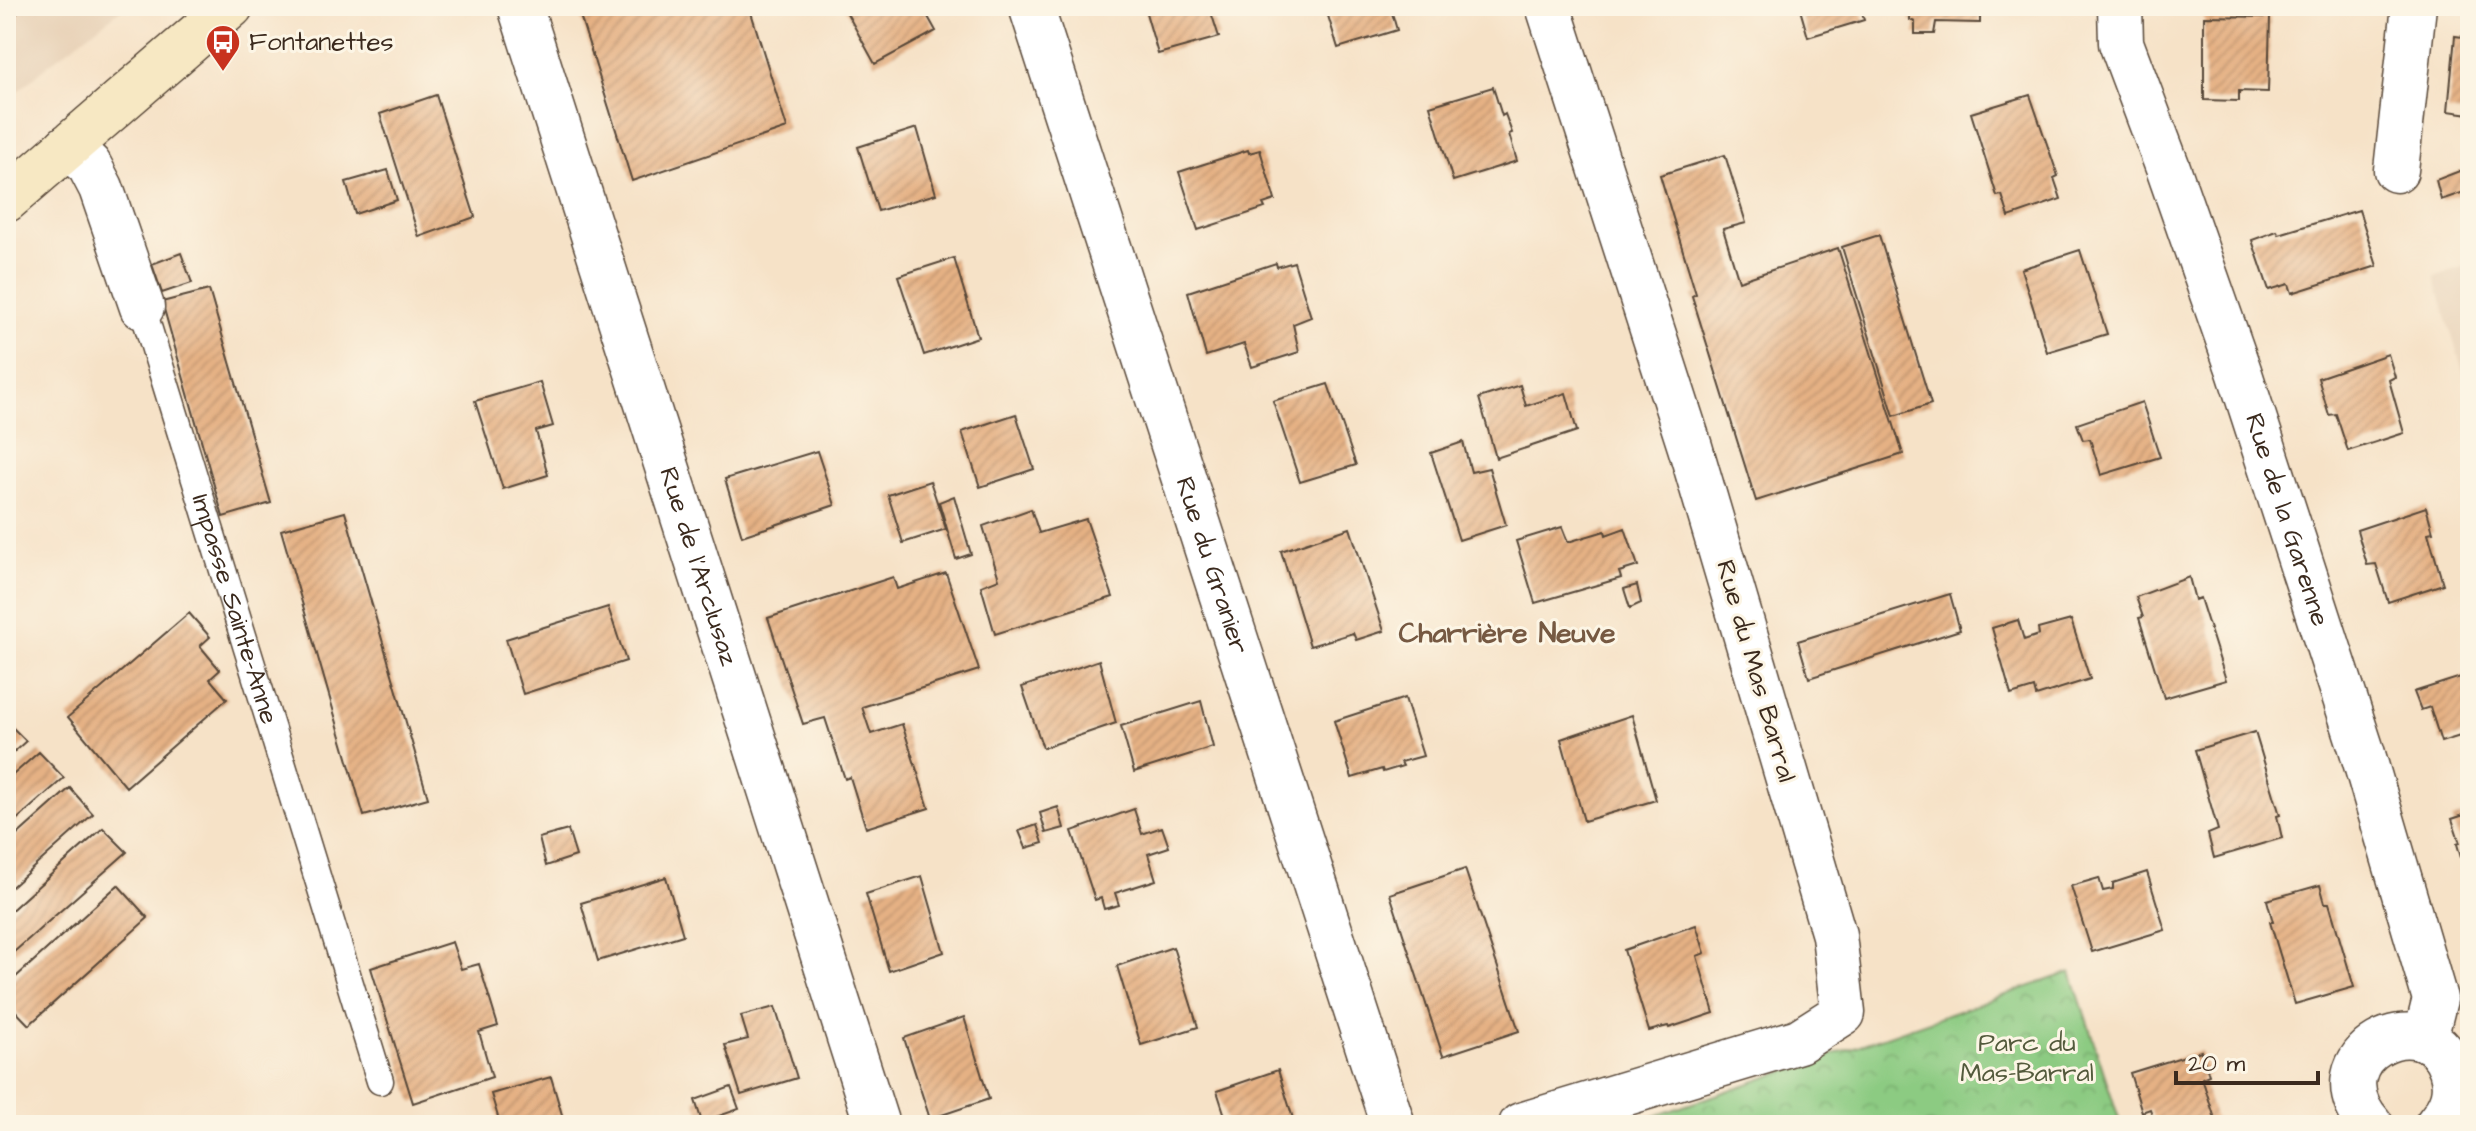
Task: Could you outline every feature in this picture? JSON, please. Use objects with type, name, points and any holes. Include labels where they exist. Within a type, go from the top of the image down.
[{"type":"street","points":[[6,200],[231,6]]},
{"type":"street","name":"Rue de l'Arclusaz","points":[[520,6],[877,1125]]},
{"type":"street","name":"Rue du Granier","points":[[1031,6],[1393,1125]]},
{"type":"street","name":"Rue du Mas Barral","points":[[1521,1125],[1799,1041],[1843,1013],[1830,920],[1690,447],[1548,6]]},
{"type":"street","name":"Rue de la Garenne","points":[[2120,6],[2121,43],[2239,371],[2366,766],[2435,999],[2425,1039]]},
{"type":"street","points":[[2396,170],[2414,6]]},
{"type":"street","name":"Impasse Sainte-Anne","points":[[67,147],[89,165],[101,188],[142,307]]},
{"type":"street","points":[[2371,1125],[2361,1114],[2355,1099],[2353,1083],[2357,1066],[2377,1042],[2393,1036],[2409,1035],[2425,1039],[2439,1049],[2449,1063],[2454,1079],[2454,1097],[2437,1125]]},
{"type":"lane","name":"Impasse Sainte-Anne","points":[[142,307],[380,1081]]},
{"type":"shaded area","points":[[6,6],[126,6],[49,64],[6,102]]},
{"type":"shaded area","points":[[2470,264],[2470,394],[2434,277]]},
{"type":"green space","name":"Parc du Mas-Barral","points":[[2071,972],[2121,1125],[1629,1125]]},
{"type":"building","points":[[6,6],[25,6],[6,23]]},
{"type":"building","points":[[577,6],[749,6],[787,128],[632,181]]},
{"type":"building","points":[[843,6],[922,6],[936,31],[875,64]]},
{"type":"building","points":[[1144,6],[1209,6],[1219,37],[1158,54]]},
{"type":"building","points":[[1325,6],[1390,6],[1397,30],[1338,48]]},
{"type":"building","points":[[1799,6],[1860,6],[1864,20],[1808,37]]},
{"type":"building","points":[[1910,6],[1980,6],[1980,23],[1936,22],[1934,34],[1915,34],[1915,22],[1910,20]]},
{"type":"building","points":[[2204,16],[2270,17],[2268,92],[2239,91],[2239,101],[2204,100]]},
{"type":"building","points":[[2455,36],[2470,38],[2470,114],[2448,111]]},
{"type":"building","points":[[1493,87],[1502,116],[1505,114],[1512,133],[1509,134],[1517,161],[1453,181],[1430,106]]},
{"type":"building","points":[[436,95],[475,217],[419,237],[380,114]]},
{"type":"building","points":[[2030,95],[2058,176],[2054,178],[2061,199],[2009,217],[2002,195],[1997,196],[1971,113]]},
{"type":"building","points":[[917,128],[936,194],[878,211],[858,147]]},
{"type":"building","points":[[1248,150],[1249,153],[1260,150],[1275,200],[1263,204],[1265,208],[1198,230],[1179,172]]},
{"type":"building","points":[[1725,155],[1746,223],[1723,229],[1739,281],[1838,248],[1903,454],[1756,501],[1692,296],[1696,294],[1660,175]]},
{"type":"building","points":[[2470,167],[2470,190],[2441,200],[2436,180]]},
{"type":"building","points":[[388,170],[397,200],[355,214],[346,182]]},
{"type":"building","points":[[2359,210],[2377,266],[2292,293],[2289,284],[2269,290],[2252,240]]},
{"type":"building","points":[[1879,235],[1931,404],[1894,416],[1842,247]]},
{"type":"building","points":[[2080,250],[2107,334],[2047,352],[2021,269]]},
{"type":"building","points":[[181,253],[192,283],[162,293],[152,264]]},
{"type":"building","points":[[954,258],[978,337],[924,355],[898,276]]},
{"type":"building","points":[[1294,262],[1311,317],[1293,324],[1299,352],[1252,367],[1244,344],[1206,356],[1188,292],[1276,263],[1277,267]]},
{"type":"building","points":[[209,290],[271,503],[223,517],[162,302]]},
{"type":"building","points":[[2388,354],[2395,377],[2389,380],[2404,433],[2348,451],[2336,414],[2329,415],[2318,378]]},
{"type":"building","points":[[540,382],[553,426],[536,431],[548,475],[503,489],[475,401]]},
{"type":"building","points":[[1328,384],[1356,465],[1300,482],[1273,401]]},
{"type":"building","points":[[1520,385],[1526,406],[1566,393],[1577,431],[1496,458],[1479,398]]},
{"type":"building","points":[[2142,402],[2160,457],[2101,475],[2090,439],[2083,440],[2077,424]]},
{"type":"building","points":[[1016,414],[1034,469],[980,487],[962,432]]},
{"type":"building","points":[[1463,442],[1471,472],[1489,468],[1506,525],[1459,540],[1431,453]]},
{"type":"building","points":[[817,451],[835,505],[742,536],[725,479]]},
{"type":"building","points":[[930,481],[946,529],[903,543],[888,495]]},
{"type":"building","points":[[954,496],[971,554],[956,559],[939,502]]},
{"type":"building","points":[[2426,507],[2433,532],[2428,533],[2443,584],[2388,602],[2376,564],[2367,565],[2357,530]]},
{"type":"building","points":[[1031,509],[1039,533],[1086,519],[1113,597],[995,634],[981,586],[999,579],[983,526]]},
{"type":"building","points":[[345,512],[428,798],[364,816],[281,530]]},
{"type":"building","points":[[1562,527],[1568,542],[1625,528],[1638,566],[1619,572],[1621,578],[1535,603],[1516,541]]},
{"type":"building","points":[[1350,528],[1384,631],[1356,640],[1353,633],[1310,646],[1281,551]]},
{"type":"building","points":[[946,573],[979,670],[862,707],[871,734],[902,724],[929,808],[866,828],[850,777],[845,779],[825,718],[803,724],[768,618],[893,577],[897,589]]},
{"type":"building","points":[[2189,577],[2195,600],[2200,598],[2226,680],[2164,698],[2139,618],[2143,617],[2136,597]]},
{"type":"building","points":[[1637,585],[1641,603],[1630,608],[1624,589]]},
{"type":"building","points":[[1950,594],[1960,630],[1809,678],[1798,641]]},
{"type":"building","points":[[608,607],[626,661],[523,694],[506,639]]},
{"type":"building","points":[[189,613],[210,637],[200,646],[220,670],[210,679],[227,699],[126,787],[68,717]]},
{"type":"building","points":[[2018,620],[2024,640],[2039,635],[2038,629],[2071,620],[2090,679],[2036,696],[2034,688],[2011,695],[1992,628]]},
{"type":"building","points":[[1099,660],[1116,723],[1043,748],[1022,687]]},
{"type":"building","points":[[2470,674],[2470,733],[2441,742],[2430,707],[2421,710],[2414,692]]},
{"type":"building","points":[[1405,698],[1423,756],[1401,762],[1403,766],[1352,778],[1334,721]]},
{"type":"building","points":[[1201,701],[1213,747],[1134,772],[1121,726]]},
{"type":"building","points":[[1632,715],[1656,800],[1584,821],[1561,739]]},
{"type":"building","points":[[6,721],[26,741],[6,759]]},
{"type":"building","points":[[2255,732],[2280,815],[2277,816],[2282,838],[2214,858],[2208,834],[2218,830],[2195,750]]},
{"type":"building","points":[[39,752],[64,778],[6,829],[6,781]]},
{"type":"building","points":[[70,788],[93,814],[6,892],[6,845]]},
{"type":"building","points":[[1058,807],[1064,828],[1046,833],[1040,813]]},
{"type":"building","points":[[1134,809],[1142,834],[1162,827],[1169,847],[1148,854],[1156,880],[1115,893],[1119,905],[1104,909],[1101,898],[1095,900],[1072,831]]},
{"type":"building","points":[[2470,813],[2470,884],[2469,885],[2452,819]]},
{"type":"building","points":[[1037,825],[1043,843],[1026,848],[1019,831]]},
{"type":"building","points":[[103,828],[127,852],[6,959],[6,915]]},
{"type":"building","points":[[568,830],[576,856],[546,866],[539,838]]},
{"type":"building","points":[[1465,869],[1519,1031],[1443,1056],[1390,894]]},
{"type":"building","points":[[2147,872],[2165,930],[2092,952],[2071,886],[2099,878],[2103,891],[2113,889],[2113,883]]},
{"type":"building","points":[[922,876],[944,952],[889,971],[866,894]]},
{"type":"building","points":[[666,877],[683,935],[598,961],[581,903]]},
{"type":"building","points":[[118,885],[148,918],[29,1025],[6,1001],[6,986]]},
{"type":"building","points":[[2320,885],[2325,903],[2329,903],[2354,987],[2295,1004],[2270,922],[2273,922],[2267,900]]},
{"type":"building","points":[[1696,925],[1705,953],[1697,956],[1714,1013],[1669,1028],[1649,1031],[1624,950]]},
{"type":"building","points":[[452,942],[461,969],[479,964],[498,1026],[479,1032],[492,1077],[413,1103],[371,968]]},
{"type":"building","points":[[1173,947],[1198,1027],[1141,1045],[1117,966]]},
{"type":"building","points":[[775,1007],[797,1078],[741,1095],[725,1045],[748,1039],[741,1016]]},
{"type":"building","points":[[964,1017],[989,1099],[930,1119],[904,1038]]},
{"type":"building","points":[[2201,1051],[2209,1075],[2202,1078],[2217,1125],[2156,1125],[2150,1109],[2142,1112],[2130,1073]]},
{"type":"building","points":[[1278,1070],[1295,1125],[1228,1125],[1217,1091]]},
{"type":"building","points":[[551,1077],[565,1125],[496,1125],[499,1120],[491,1094]]},
{"type":"building","points":[[731,1087],[739,1109],[702,1122],[695,1100]]},
{"type":"place","name":"Fontanettes","points":[[223,73]]},
{"type":"district","name":"Charrière Neuve","points":[[1507,633]]}]
